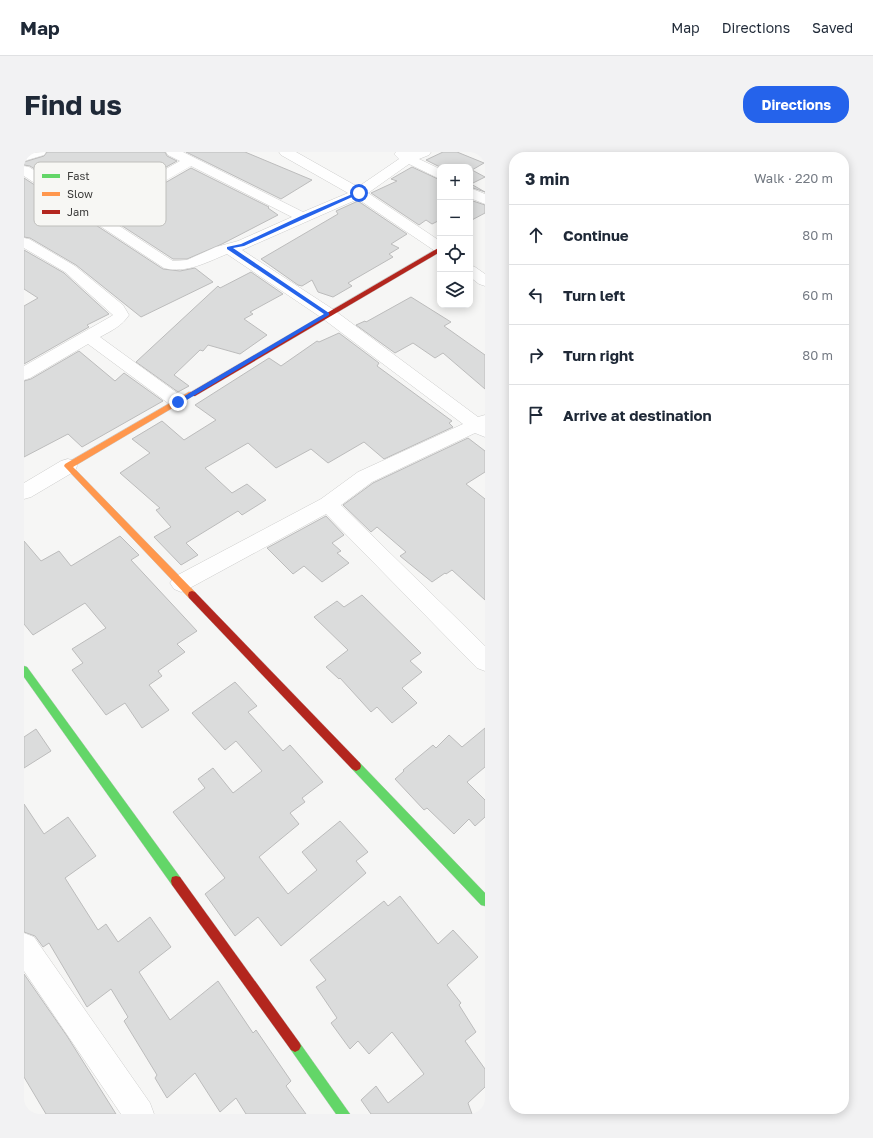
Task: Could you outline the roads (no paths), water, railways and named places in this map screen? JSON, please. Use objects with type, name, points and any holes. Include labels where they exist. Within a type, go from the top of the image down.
[{"type":"street","points":[[24,157],[39,152]]},
{"type":"street","points":[[173,152],[303,217]]},
{"type":"street","points":[[286,152],[359,193],[437,246]]},
{"type":"street","points":[[109,226],[169,265],[178,267],[186,266],[216,252],[243,245],[359,193],[403,155],[424,152]]},
{"type":"street","points":[[403,155],[437,173]]},
{"type":"street","points":[[166,175],[190,161]]},
{"type":"street","points":[[24,170],[34,177]]},
{"type":"street","points":[[473,194],[485,200]]},
{"type":"street","points":[[24,242],[70,270],[117,309],[121,315],[116,322],[26,370]]},
{"type":"street","points":[[229,248],[328,314],[482,426]]},
{"type":"street","points":[[24,492],[437,250]]},
{"type":"street","points":[[472,272],[485,282]]},
{"type":"street","points":[[89,337],[178,402]]},
{"type":"street","points":[[181,583],[328,504],[365,477],[482,426]]},
{"type":"street","points":[[68,466],[483,895]]},
{"type":"street","points":[[328,504],[485,661]]},
{"type":"street","points":[[24,670],[344,1114]]},
{"type":"street","points":[[24,947],[139,1114]]}]
